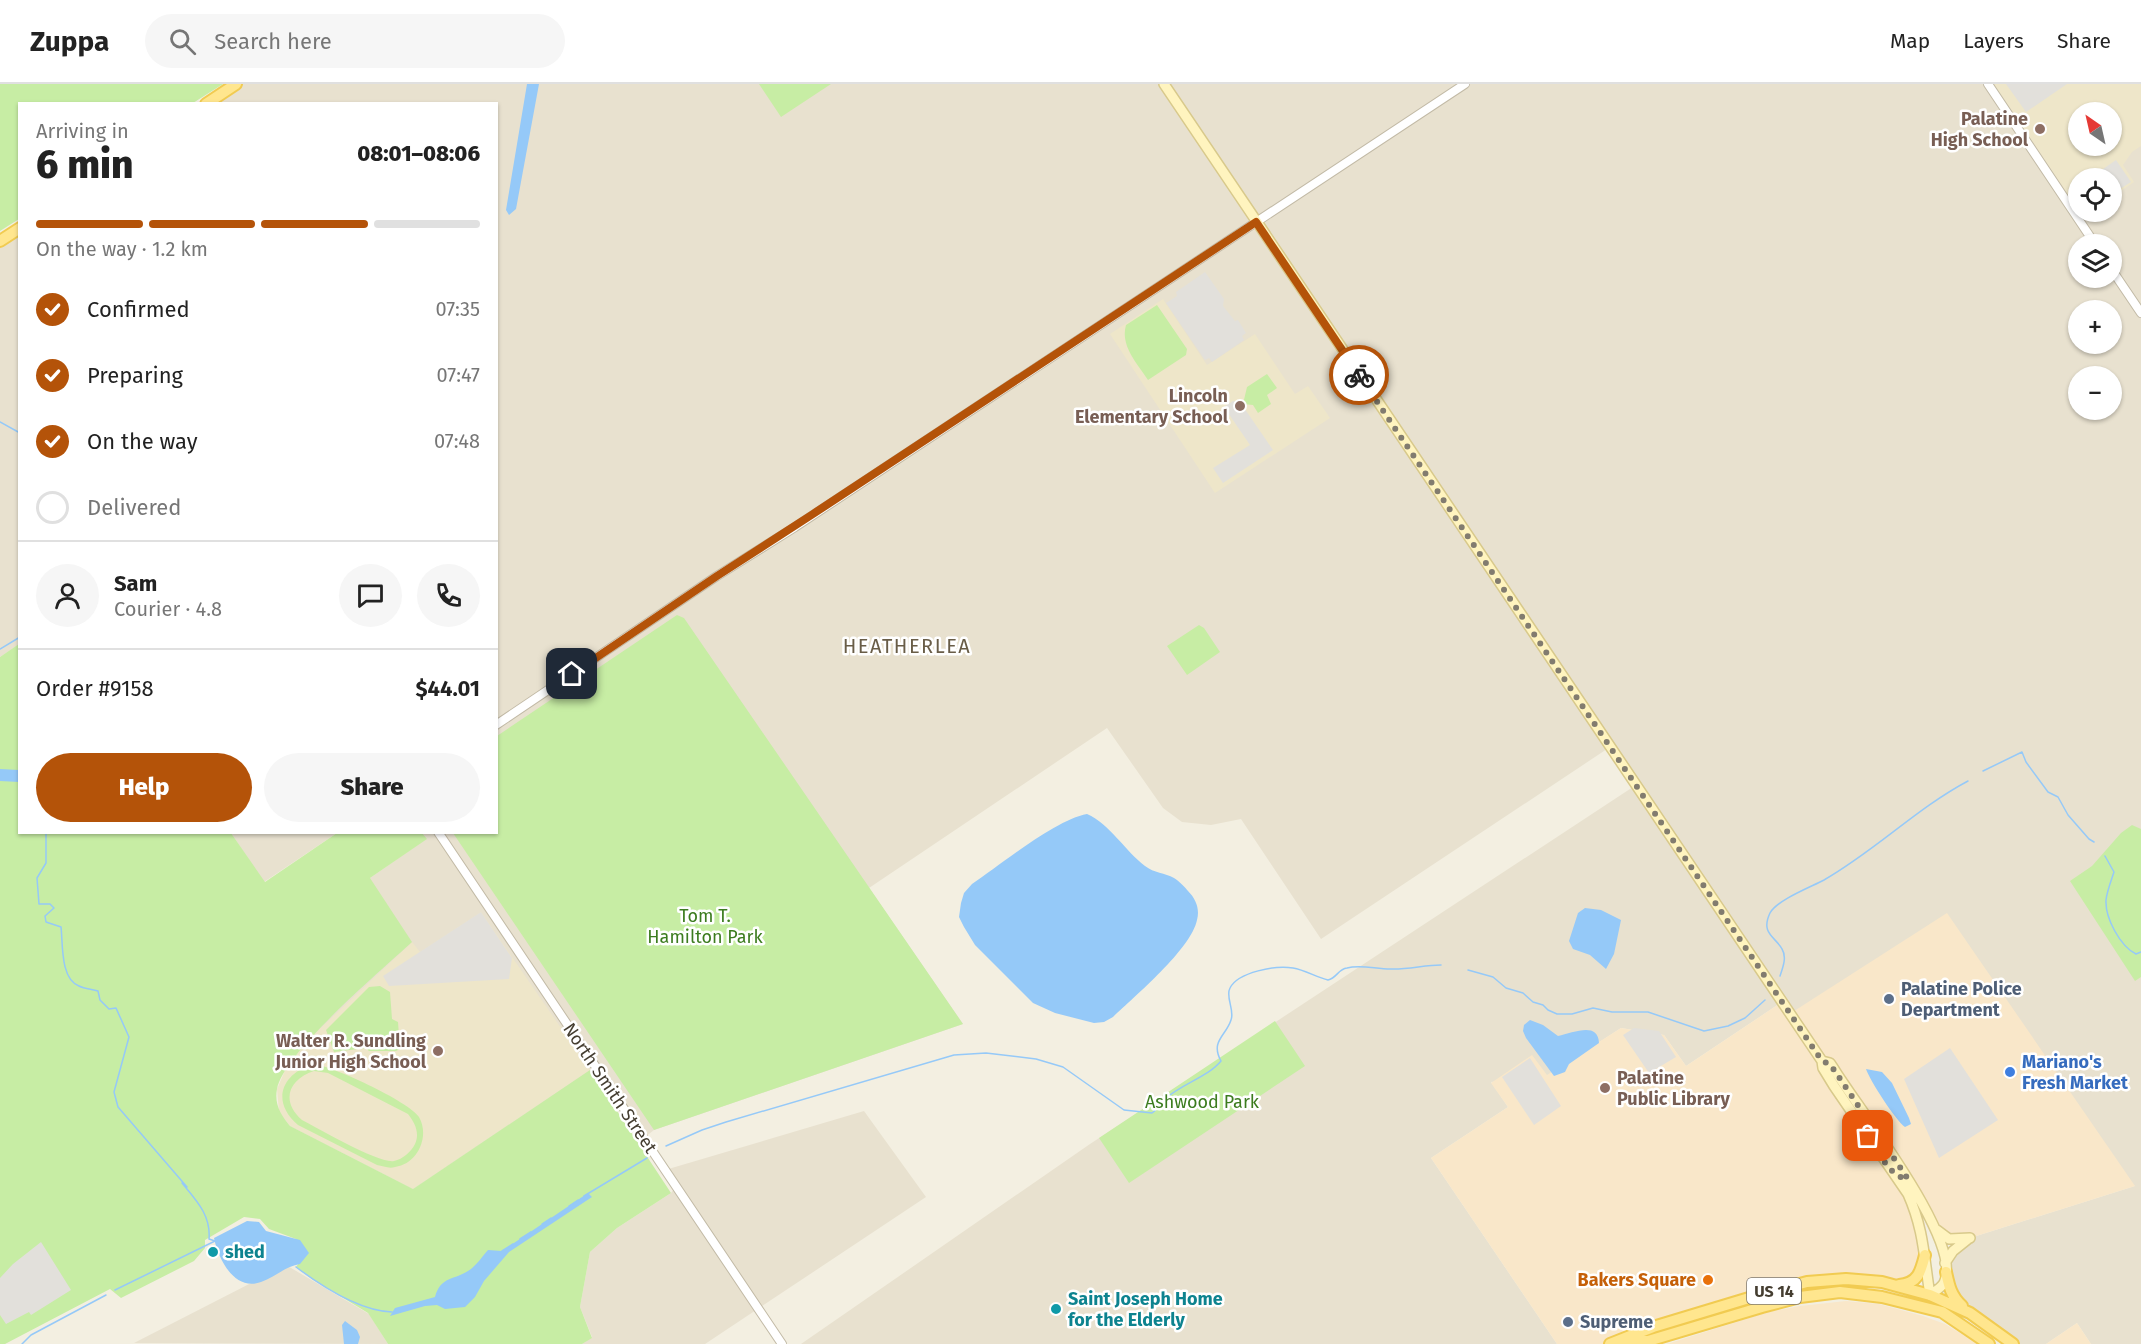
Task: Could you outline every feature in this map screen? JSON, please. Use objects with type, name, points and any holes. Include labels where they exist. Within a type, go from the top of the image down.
[{"type":"main road","points":[[209,102],[236,84]]},
{"type":"main road","points":[[1164,84],[1822,1061],[1823,1068],[1834,1086],[1908,1194],[1916,1213],[1925,1255],[1930,1295],[1942,1312]]},
{"type":"main road","points":[[0,241],[18,229]]},
{"type":"main road","points":[[1822,1061],[1830,1064],[1922,1200],[1935,1228],[1946,1267],[1948,1284],[1954,1299],[1976,1317]]},
{"type":"main road","points":[[1890,1168],[1904,1179],[1908,1179]]},
{"type":"main road","points":[[1869,1295],[1880,1291],[1916,1299],[1930,1295],[1944,1284],[1946,1267],[1953,1251],[1970,1238],[1949,1239],[1935,1228]]},
{"type":"main road","points":[[1898,1286],[1908,1285],[1914,1281],[1920,1274],[1925,1255]]},
{"type":"main road","name":"US 14","points":[[1610,1344],[1699,1313],[1807,1282],[1846,1279],[1898,1286],[1930,1295],[1976,1317],[2013,1344]]},
{"type":"main road","name":"US 14","points":[[1623,1340],[1648,1341],[1762,1307],[1822,1293],[1840,1292],[1925,1306],[1942,1312],[1989,1344]]},
{"type":"street","points":[[498,724],[1465,84]]},
{"type":"street","points":[[1988,84],[2089,234]]},
{"type":"street","points":[[2122,285],[2141,313]]},
{"type":"street","name":"North Smith Street","points":[[439,834],[782,1344]]},
{"type":"shaded area","points":[[236,84],[2141,84],[2141,1344],[2091,1344],[2077,1323],[2046,1344],[2013,1344],[1954,1299],[1945,1263],[1970,1238],[2135,1186],[1790,1014],[1782,1002],[1686,1066],[1664,1035],[1621,1028],[1547,1076],[1491,1082],[1508,1107],[1431,1158],[1557,1344],[801,1344],[1090,1144],[1636,785],[1610,747],[1321,939],[1241,819],[1211,825],[1182,822],[1163,808],[1107,728],[869,888],[963,1024],[654,1130],[644,1138],[596,1067],[413,1189],[290,1126],[307,1041],[370,878],[426,839],[423,834],[498,834],[498,102],[209,102]]},
{"type":"shaded area","points":[[1993,84],[2141,84],[2141,146],[2132,152],[2123,165],[2134,182],[2122,190],[2122,168],[2068,168],[2068,197]]},
{"type":"shaded area","points":[[2006,84],[2067,84],[2026,112]]},
{"type":"shaded area","points":[[2116,160],[2121,168],[2104,168]]},
{"type":"shaded area","points":[[2122,169],[2131,182],[2122,188]]},
{"type":"shaded area","points":[[18,229],[18,645],[0,657],[0,241]]},
{"type":"shaded area","points":[[1205,272],[1224,299],[1223,306],[1235,321],[1238,320],[1246,333],[1242,336],[1244,340],[1212,362],[1209,358],[1205,360],[1166,303],[1177,296],[1176,292]]},
{"type":"shaded area","name":"Lincoln Elementary School","points":[[1163,299],[1207,365],[1255,334],[1295,394],[1308,386],[1330,418],[1215,493],[1110,334]]},
{"type":"shaded area","points":[[1233,401],[1240,402],[1273,450],[1223,483],[1213,468],[1250,445],[1224,407]]},
{"type":"shaded area","points":[[232,834],[336,834],[264,882]]},
{"type":"shaded area","name":"Walter R. Sundling Junior High School","points":[[481,912],[590,1070],[413,1189],[290,1126],[279,1112],[277,1089],[286,1068],[307,1041],[412,942],[420,952]]},
{"type":"shaded area","points":[[481,912],[512,958],[509,979],[389,986],[383,976]]},
{"type":"shaded area","points":[[1947,913],[2135,1186],[1970,1238],[1942,1235],[1922,1200],[1823,1061],[1908,1194],[1925,1255],[1914,1281],[1807,1282],[1610,1344],[1557,1344],[1431,1158],[1508,1107],[1491,1083],[1532,1055],[1547,1075],[1621,1028],[1664,1035],[1686,1066],[1782,1002],[1791,1013]]},
{"type":"shaded area","points":[[1634,1028],[1659,1031],[1676,1057],[1649,1073],[1623,1035]]},
{"type":"shaded area","points":[[1950,1048],[1998,1120],[1939,1158],[1904,1079]]},
{"type":"shaded area","points":[[1530,1058],[1561,1106],[1534,1125],[1502,1077]]},
{"type":"shaded area","points":[[864,1111],[926,1197],[705,1344],[582,1344],[592,1337],[580,1307],[590,1252],[617,1228],[671,1193],[676,1186],[665,1170]]},
{"type":"shaded area","points":[[41,1242],[71,1290],[31,1315],[29,1312],[6,1324],[0,1315],[0,1278],[13,1264]]},
{"type":"shaded area","points":[[286,1265],[369,1314],[388,1344],[134,1343]]},
{"type":"shaded area","points":[[1846,1301],[1879,1304],[1923,1316],[1945,1324],[1978,1344],[1667,1344],[1768,1312]]},
{"type":"shaded area","points":[[2077,1323],[2091,1344],[2046,1344]]},
{"type":"green space","points":[[0,84],[223,84],[195,102],[18,102],[18,220],[0,231]]},
{"type":"green space","points":[[759,84],[831,84],[781,117]]},
{"type":"green space","points":[[1157,305],[1187,349],[1186,355],[1148,380],[1127,347],[1125,333],[1126,325]]},
{"type":"green space","points":[[1267,374],[1277,388],[1267,395],[1271,404],[1258,413],[1253,405],[1243,404],[1247,387]]},
{"type":"green space","name":"Tom T. Hamilton Park","points":[[677,615],[684,618],[963,1024],[654,1130],[454,834],[498,834],[498,735]]},
{"type":"green space","points":[[1199,625],[1204,628],[1220,652],[1187,675],[1167,646]]},
{"type":"green space","points":[[18,645],[18,834],[232,834],[265,882],[336,834],[423,834],[427,839],[370,878],[412,942],[336,1012],[297,1054],[284,1073],[277,1089],[277,1104],[290,1126],[413,1189],[590,1070],[671,1193],[617,1228],[590,1252],[580,1307],[592,1338],[582,1344],[388,1344],[368,1313],[296,1267],[301,1260],[296,1239],[269,1229],[260,1219],[244,1217],[205,1240],[205,1248],[194,1261],[121,1298],[110,1289],[5,1344],[0,1344],[0,657]]},
{"type":"green space","points":[[2132,825],[2141,829],[2141,977],[2135,981],[2070,881],[2092,866],[2121,833]]},
{"type":"green space","points":[[380,986],[390,992],[392,1019],[398,1022],[400,1049],[369,1051],[366,1048],[334,1052],[326,1030],[369,987]]},
{"type":"green space","name":"Ashwood Park","points":[[1275,1021],[1305,1066],[1129,1183],[1099,1138]]},
{"type":"green space","points":[[312,1064],[335,1070],[386,1094],[413,1110],[419,1117],[423,1132],[416,1155],[403,1165],[388,1168],[377,1165],[298,1125],[284,1107],[282,1098],[287,1082],[301,1069]],"holes":[[[314,1071],[328,1073],[408,1114],[415,1125],[417,1136],[415,1144],[404,1157],[394,1161],[376,1157],[302,1120],[295,1113],[290,1098],[293,1085],[298,1079]]]},
{"type":"water","points":[[527,84],[539,84],[516,209],[509,215],[506,210]]},
{"type":"water","points":[[0,769],[18,770],[18,782],[0,781]]},
{"type":"water","points":[[1087,814],[1103,824],[1145,866],[1180,882],[1193,897],[1198,912],[1193,932],[1161,972],[1113,1017],[1104,1022],[1094,1023],[1055,1013],[1033,1003],[975,945],[959,917],[964,893],[972,884],[1044,834],[1074,818]]},
{"type":"water","points":[[1585,908],[1601,910],[1621,920],[1614,954],[1606,969],[1590,955],[1573,949],[1569,941],[1578,913]]},
{"type":"water","points":[[1530,1020],[1543,1025],[1558,1036],[1590,1030],[1598,1036],[1599,1043],[1569,1064],[1565,1072],[1554,1076],[1523,1031],[1524,1025]]},
{"type":"water","points":[[1866,1069],[1882,1072],[1892,1083],[1911,1124],[1905,1127],[1896,1117],[1877,1090]]},
{"type":"water","points":[[588,1193],[592,1197],[509,1252],[465,1307],[445,1309],[437,1305],[425,1306],[390,1316],[395,1308],[435,1297],[441,1285],[471,1269],[488,1250],[502,1251]]},
{"type":"water","points":[[247,1221],[259,1222],[266,1231],[300,1240],[309,1253],[300,1264],[266,1280],[252,1284],[243,1282],[229,1272],[219,1255],[214,1238]]},
{"type":"water","points":[[345,1321],[357,1330],[360,1337],[358,1344],[344,1344],[342,1325]]},
{"type":"waterway","points":[[0,422],[18,432]]},
{"type":"waterway","points":[[0,649],[18,638]]},
{"type":"waterway","points":[[1983,771],[2022,752],[2026,762],[2048,792],[2058,797],[2068,815],[2094,842]]},
{"type":"waterway","points":[[1780,976],[1784,955],[1767,926],[1767,920],[1774,908],[1843,869],[1931,804],[1968,781]]},
{"type":"waterway","points":[[46,834],[46,863],[37,878],[39,904],[50,904],[54,908],[45,916],[46,922],[61,927],[65,968],[68,976],[79,986],[98,991],[100,1000],[109,1009],[116,1008],[129,1037],[114,1092],[118,1107],[187,1187],[182,1183],[202,1208],[208,1223],[209,1239],[215,1241],[115,1290]]},
{"type":"waterway","points":[[2105,856],[2114,872],[2106,900],[2108,915],[2124,945],[2136,954],[2141,952]]},
{"type":"waterway","points":[[666,1146],[726,1122],[954,1055],[986,1053],[1036,1059],[1063,1067],[1124,1110],[1152,1113],[1171,1094],[1209,1072],[1221,1061],[1218,1054],[1218,1043],[1229,1026],[1232,1016],[1229,992],[1234,982],[1241,978],[1258,971],[1286,967],[1328,980],[1342,970],[1353,967],[1394,969],[1441,965]]},
{"type":"waterway","points":[[1468,970],[1493,977],[1506,988],[1523,993],[1533,1002],[1557,1014],[1572,1014],[1593,1008],[1612,1012],[1648,1012],[1704,1031],[1728,1026],[1745,1018],[1765,1000]]},
{"type":"waterway","points":[[584,1196],[647,1158]]},
{"type":"waterway","points":[[569,1206],[578,1200]]},
{"type":"waterway","points":[[542,1224],[551,1218]]},
{"type":"waterway","points":[[520,1239],[531,1232]]},
{"type":"waterway","points":[[502,1251],[513,1244]]},
{"type":"waterway","points":[[296,1267],[328,1289],[354,1302],[380,1311],[392,1312]]},
{"type":"waterway","points":[[22,1344],[31,1335],[106,1295]]},
{"type":"way so far","points":[[1359,375],[1822,1061],[1830,1064],[1908,1179],[1904,1179],[1890,1168],[1868,1136]]},
{"type":"place","name":"Palatine High School","points":[[2040,129]]},
{"type":"place","name":"Lincoln Elementary School","points":[[1240,406]]},
{"type":"place","name":"Palatine Police Department","points":[[1889,999]]},
{"type":"place","name":"Walter R. Sundling Junior High School","points":[[438,1051]]},
{"type":"place","name":"Mariano's Fresh Market","points":[[2010,1072]]},
{"type":"place","name":"Palatine Public Library","points":[[1605,1088]]},
{"type":"place","name":"shed","points":[[213,1252]]},
{"type":"place","name":"Bakers Square","points":[[1708,1280]]},
{"type":"place","name":"Saint Joseph Home for the Elderly","points":[[1056,1309]]},
{"type":"place","name":"Supreme","points":[[1568,1322]]},
{"type":"district","name":"HEATHERLEA","points":[[907,646]]},
{"type":"route","points":[[572,674],[717,576],[1256,222],[1359,375]]}]
